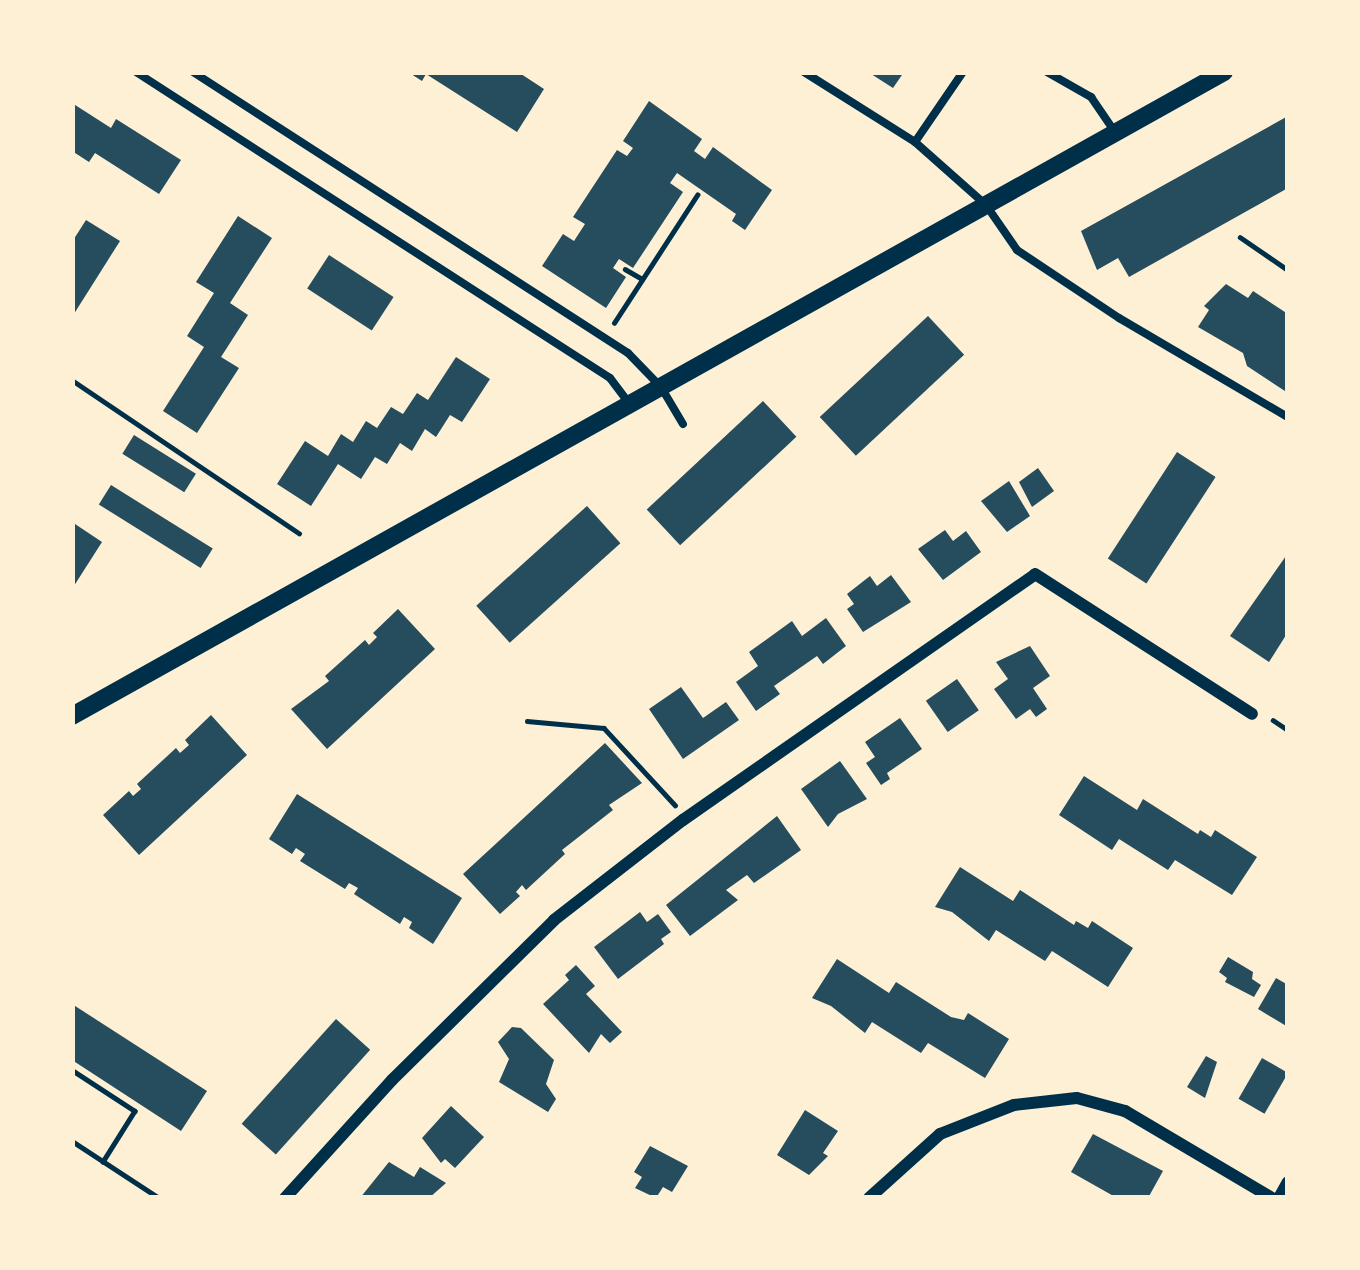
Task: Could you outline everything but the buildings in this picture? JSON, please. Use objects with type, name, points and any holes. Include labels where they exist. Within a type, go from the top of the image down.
[{"type":"street","points":[[72,716],[1224,72]]},
{"type":"street","points":[[285,1198],[392,1080],[554,920],[693,812],[1035,574],[1252,713]]},
{"type":"street","points":[[869,1198],[940,1134],[1014,1105],[1077,1098],[1125,1111],[1275,1198],[1288,1182]]},
{"type":"lane","points":[[136,72],[610,377],[630,405]]},
{"type":"lane","points":[[193,72],[604,338],[661,387],[682,424]]},
{"type":"lane","points":[[804,72],[915,142],[986,205],[1017,250],[1119,318],[1288,417]]},
{"type":"lane","points":[[915,142],[963,72]]},
{"type":"lane","points":[[1047,72],[1091,97],[1115,132]]},
{"type":"path","points":[[604,338],[697,195]]},
{"type":"path","points":[[1240,237],[1288,270]]},
{"type":"path","points":[[625,269],[642,279]]},
{"type":"path","points":[[72,380],[299,533]]},
{"type":"path","points":[[527,721],[604,728],[675,805]]},
{"type":"path","points":[[72,1070],[135,1111],[103,1162]]},
{"type":"path","points":[[72,1141],[159,1198]]}]
